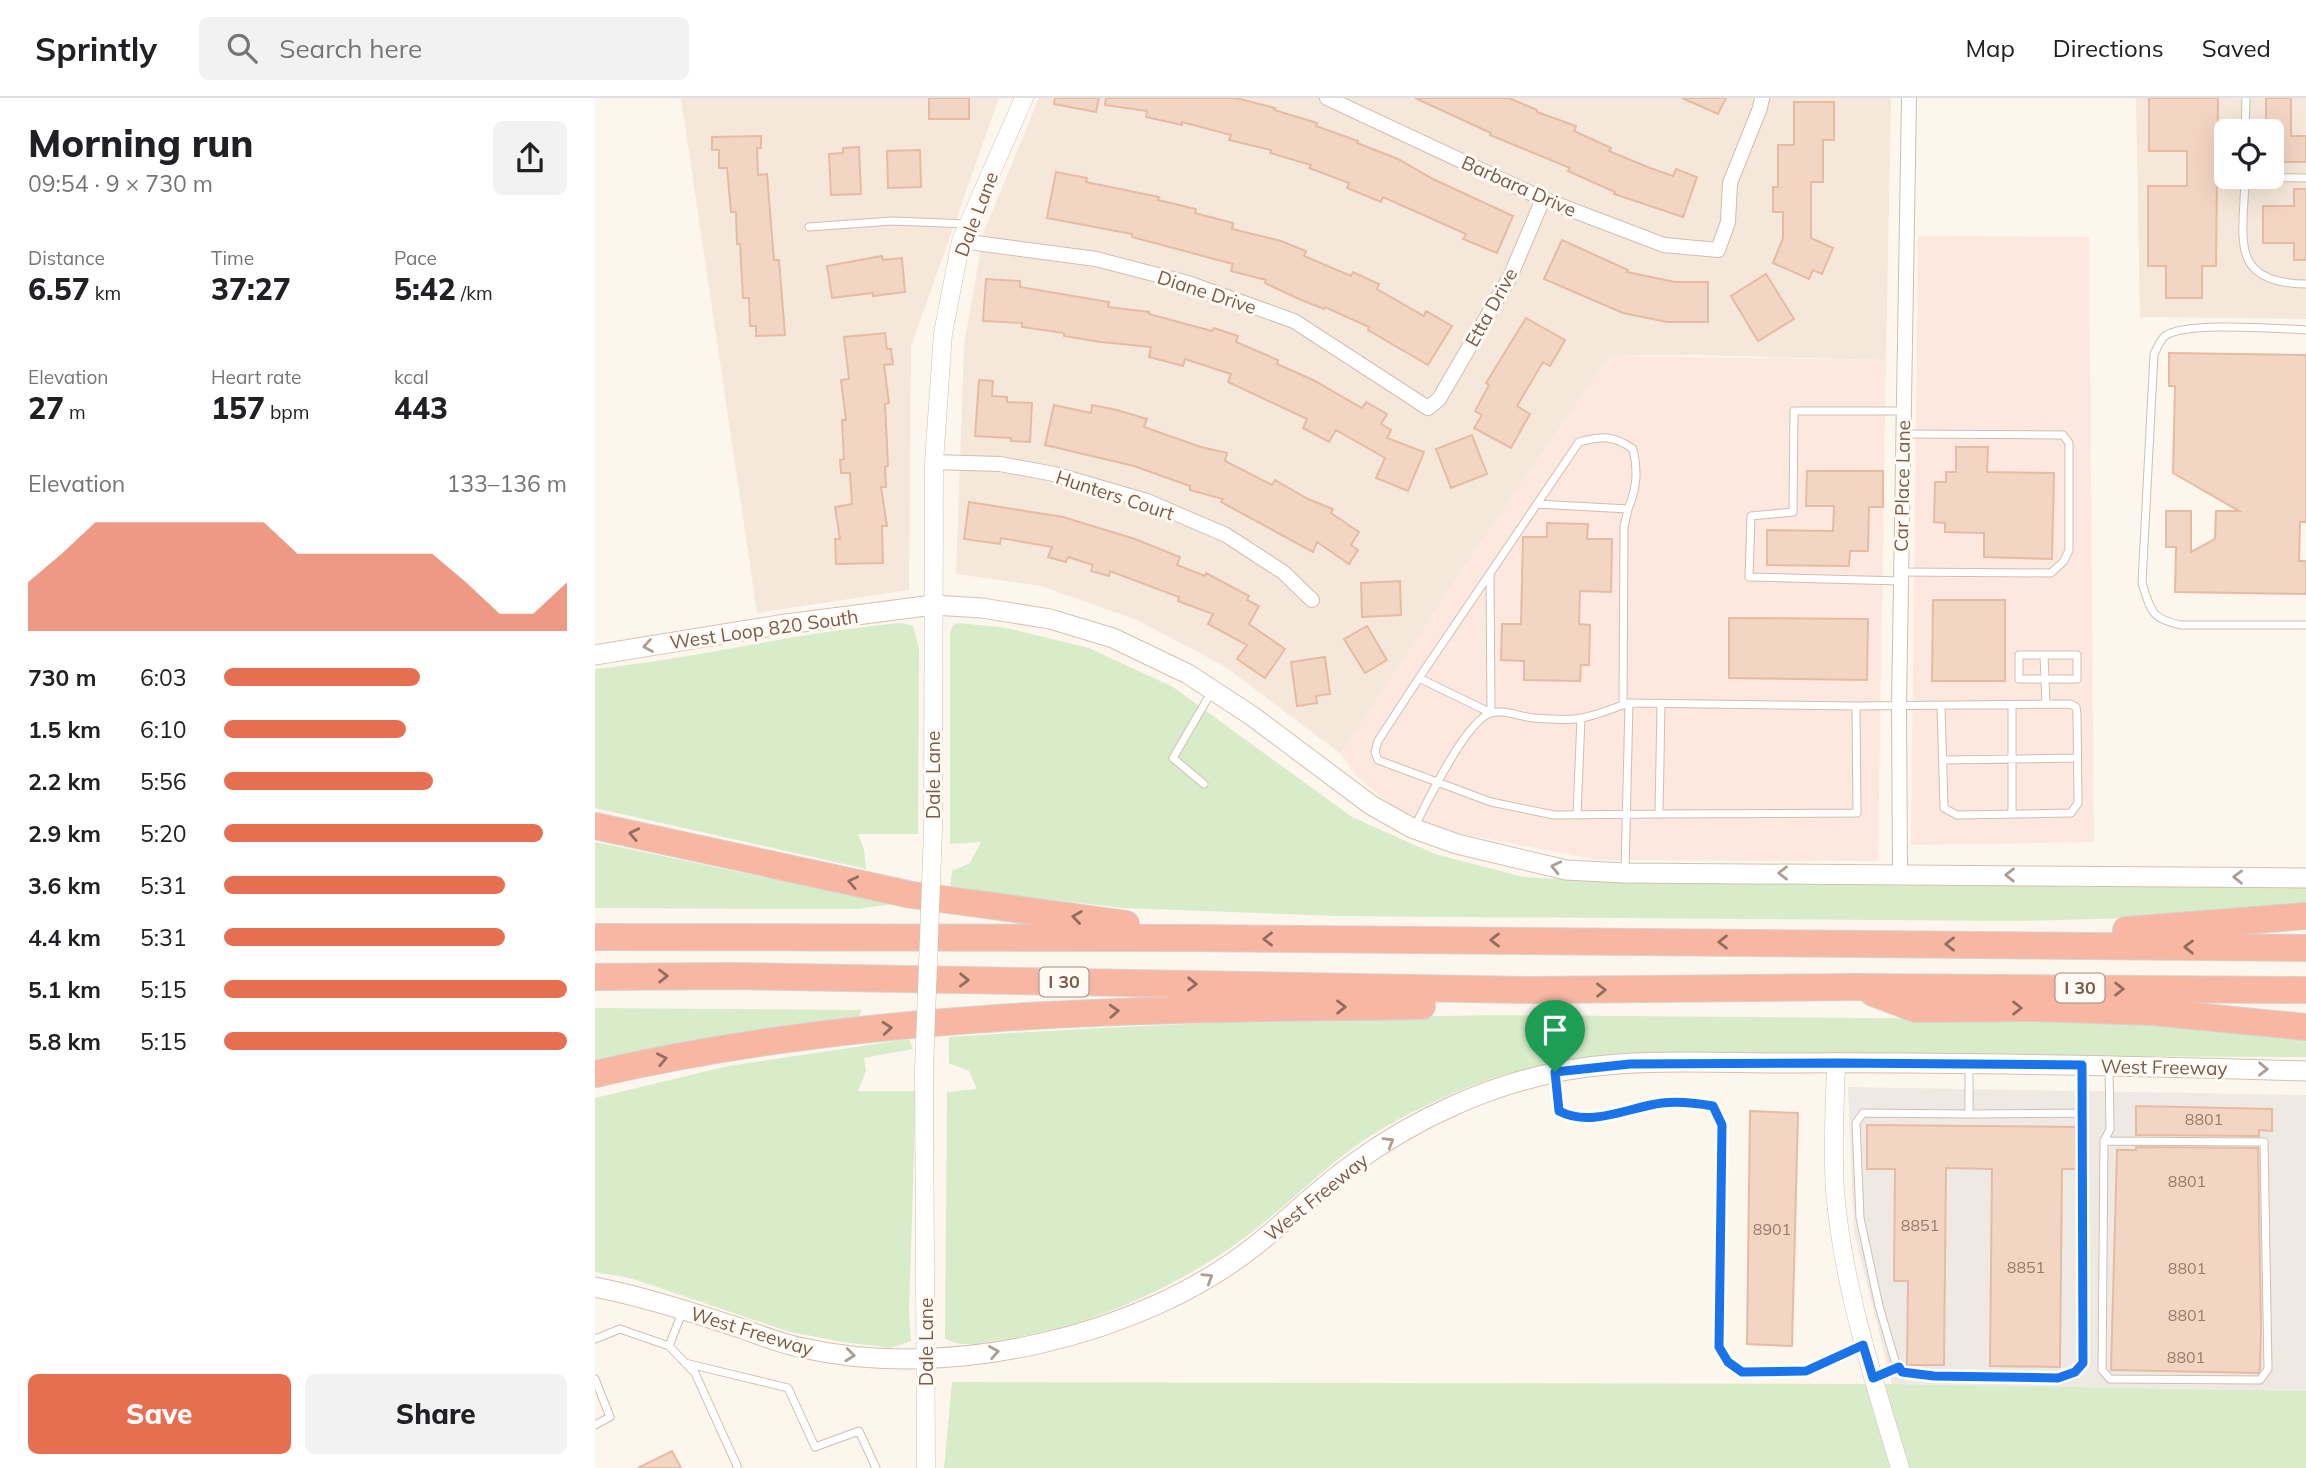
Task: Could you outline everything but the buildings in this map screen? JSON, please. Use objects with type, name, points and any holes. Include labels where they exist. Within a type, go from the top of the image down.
[{"type":"highway","points":[[595,826],[912,895],[1132,925],[1193,938]]},
{"type":"highway","points":[[2043,945],[2082,931],[2135,930],[2306,916]]},
{"type":"highway","points":[[595,919],[909,921],[975,937]]},
{"type":"highway","name":"I 30","points":[[595,937],[1193,938],[2306,948]]},
{"type":"highway","name":"I 30","points":[[595,977],[730,975],[1533,990],[1854,987],[2306,990]]},
{"type":"highway","points":[[1854,987],[1916,1009],[2034,1008],[2153,1012],[2306,1027]]},
{"type":"highway","points":[[595,1074],[677,1056],[848,1031],[1024,1015],[1149,1009],[1453,1005],[1533,990]]},
{"type":"main road","name":"West Loop 820 South","points":[[595,655],[779,625],[933,605]]},
{"type":"main road","points":[[933,605],[982,608],[1050,619],[1113,638],[1188,674],[1371,805],[1413,829],[1457,844],[1566,870],[1625,873],[2306,878]]},
{"type":"main road","name":"West Freeway","points":[[595,1287],[683,1310],[800,1348],[873,1358],[961,1358],[1053,1340],[1122,1319],[1158,1304],[1201,1282],[1253,1248],[1353,1164],[1436,1113],[1477,1096],[1555,1072],[1630,1064],[1836,1063],[2306,1070]]},
{"type":"street","name":"Dale Lane","points":[[926,1468],[924,1070],[933,830],[934,462],[943,333],[961,241],[1024,98]]},
{"type":"street","name":"Barbara Drive","points":[[1327,98],[1543,199],[1664,245],[1718,250],[1728,222],[1730,183],[1762,98]]},
{"type":"street","name":"Car Place Lane","points":[[1900,874],[1899,705],[1909,98]]},
{"type":"street","name":"Etta Drive","points":[[1428,408],[1439,399],[1510,277],[1543,199]]},
{"type":"street","name":"Diane Drive","points":[[961,241],[1096,258],[1199,287],[1294,321],[1428,408]]},
{"type":"street","name":"Hunters Court","points":[[934,462],[1000,464],[1054,474],[1147,501],[1226,536],[1283,572],[1312,600]]},
{"type":"street","points":[[1836,1063],[1835,1192],[1845,1265],[1863,1345],[1900,1468]]},
{"type":"lane","points":[[2245,119],[2246,98]]},
{"type":"lane","points":[[2284,178],[2306,178]]},
{"type":"lane","points":[[2245,189],[2244,240],[2248,263],[2263,277],[2276,282],[2306,284]]},
{"type":"lane","points":[[809,227],[892,220],[969,224]]},
{"type":"lane","points":[[2306,330],[2180,329],[2163,337],[2154,355],[2142,583],[2150,609],[2161,621],[2181,625],[2306,625]]},
{"type":"lane","points":[[1903,433],[2063,435],[2069,443],[2069,550],[2064,561],[2051,573],[1749,577],[1751,516],[1793,512],[1794,411],[1904,411]]},
{"type":"lane","points":[[1625,873],[1625,813],[1626,704],[1624,527],[1636,488],[1638,470],[1633,449],[1619,439],[1597,437],[1579,442],[1378,741],[1375,752],[1378,761],[1491,802],[1554,815],[1625,813],[1857,813],[1856,706]]},
{"type":"lane","points":[[1537,504],[1628,509]]},
{"type":"lane","points":[[1490,574],[1491,713]]},
{"type":"lane","points":[[2019,655],[2044,655],[2077,655],[2077,679],[2019,679],[2019,655]]},
{"type":"lane","points":[[2044,655],[2046,704]]},
{"type":"lane","points":[[1419,678],[1491,713],[1511,713],[1531,718],[1581,718],[1626,704],[2070,704],[2076,707],[2078,803],[2071,813],[1957,815],[1944,808],[1941,706]]},
{"type":"lane","points":[[1204,784],[1174,758],[1213,690]]},
{"type":"lane","points":[[1659,814],[1661,704]]},
{"type":"lane","points":[[2012,705],[2013,814]]},
{"type":"lane","points":[[1413,829],[1438,782],[1476,722],[1491,713]]},
{"type":"lane","points":[[1577,814],[1581,718]]},
{"type":"lane","points":[[1943,760],[2077,758]]},
{"type":"lane","points":[[1969,1064],[1969,1114]]},
{"type":"lane","points":[[2082,1065],[2083,1113],[2083,1363],[2075,1372],[2058,1378],[1934,1376],[1902,1372],[1879,1306],[1860,1218],[1856,1123],[1863,1113],[2083,1113]]},
{"type":"lane","points":[[2104,1140],[2264,1142],[2268,1369],[2260,1380],[2110,1379],[2102,1370],[2104,1140],[2110,1129],[2109,1065]]},
{"type":"lane","points":[[1555,1072],[1559,1111],[1572,1118],[1611,1115],[1661,1103],[1690,1102],[1713,1106],[1722,1125],[1719,1347],[1728,1362],[1742,1372],[1806,1371],[1863,1345]]},
{"type":"lane","points":[[669,1346],[683,1310]]},
{"type":"lane","points":[[595,1339],[620,1329],[669,1346],[695,1373],[738,1468]]},
{"type":"lane","points":[[685,1363],[788,1388],[815,1447],[859,1431],[876,1468]]},
{"type":"lane","points":[[1873,1378],[1899,1367]]},
{"type":"lane","points":[[595,1379],[610,1417],[595,1425]]},
{"type":"shaded area","points":[[681,98],[999,98],[911,347],[909,590],[757,613]]},
{"type":"shaded area","points":[[1039,98],[1891,98],[1886,360],[1696,355],[1609,356],[1467,563],[1341,754],[1224,666],[1137,620],[1041,586],[956,574],[964,345],[984,231]]},
{"type":"shaded area","points":[[2136,98],[2306,98],[2306,319],[2140,317]]},
{"type":"shaded area","points":[[1918,236],[2089,237],[2094,842],[1911,845]]},
{"type":"shaded area","points":[[1609,356],[1886,360],[1878,861],[1598,860],[1447,831],[1399,812],[1354,774],[1341,754],[1467,563]]},
{"type":"shaded area","points":[[1848,1087],[2306,1095],[2306,1391],[1892,1384],[1854,1232]]},
{"type":"green space","points":[[901,623],[913,626],[919,649],[918,834],[858,834],[864,850],[866,869],[595,808],[595,669],[824,632]]},
{"type":"green space","points":[[960,623],[1007,628],[1089,648],[1173,687],[1352,817],[1435,854],[1523,877],[1590,881],[2306,886],[2306,906],[2169,917],[2019,921],[1338,916],[1124,908],[950,889],[952,871],[970,863],[981,842],[950,844],[950,633],[953,625]]},
{"type":"green space","points":[[595,842],[892,904],[857,909],[595,908]]},
{"type":"green space","points":[[595,1008],[861,1010],[859,1019],[595,1064]]},
{"type":"green space","points":[[1503,1015],[2103,1020],[2306,1033],[2306,1057],[1641,1054],[1588,1058],[1536,1067],[1460,1090],[1384,1128],[1347,1152],[1226,1251],[1148,1295],[1092,1318],[1035,1334],[966,1344],[945,1338],[947,1092],[977,1089],[969,1071],[949,1063],[949,1037],[1226,1022]]},
{"type":"green space","points":[[909,1039],[913,1049],[864,1058],[866,1071],[858,1091],[916,1091],[909,1311],[911,1341],[891,1348],[790,1332],[630,1278],[595,1272],[595,1098],[728,1066]]},
{"type":"green space","points":[[952,1382],[1892,1384],[2306,1391],[2306,1468],[944,1468]]},
{"type":"route","points":[[1630,1064],[2082,1065],[2083,1363],[2075,1372],[2058,1378],[1934,1376],[1902,1372],[1899,1367],[1873,1378],[1863,1345],[1806,1371],[1742,1372],[1728,1362],[1719,1347],[1722,1125],[1713,1106],[1690,1102],[1661,1103],[1611,1115],[1572,1118],[1559,1111],[1555,1072],[1630,1064]]}]
